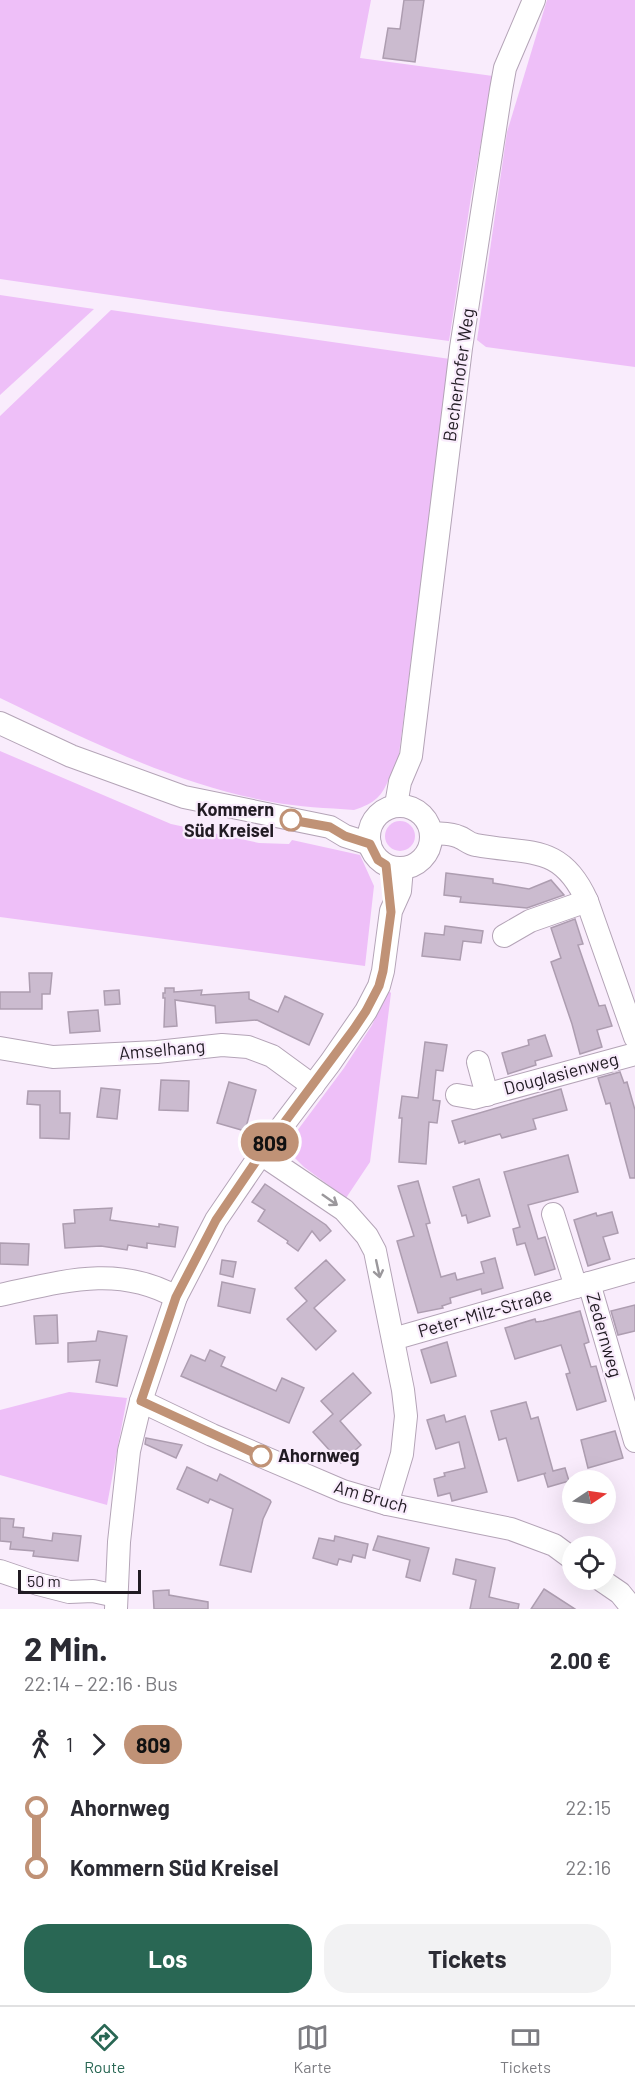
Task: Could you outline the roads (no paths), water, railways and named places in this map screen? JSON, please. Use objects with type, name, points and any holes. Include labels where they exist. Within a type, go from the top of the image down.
[{"type":"street","name":"Becherhofer Weg","points":[[404,807],[415,783],[411,756],[461,348],[494,133],[505,68],[534,0]]},
{"type":"street","points":[[0,723],[71,756],[184,797],[330,827],[345,836],[370,844]]},
{"type":"street","points":[[404,807],[425,818],[430,842],[418,863],[394,867],[378,860],[370,844],[369,836],[373,822],[387,808],[404,807]]},
{"type":"street","points":[[330,827],[348,821],[373,822]]},
{"type":"street","points":[[430,842],[455,851],[472,844],[543,855],[566,867],[580,884],[635,1037]]},
{"type":"street","points":[[0,1571],[69,1592],[93,1591],[116,1603],[129,1451],[141,1401],[176,1297],[216,1220],[261,1154],[366,1011],[379,986],[391,912],[394,867]]},
{"type":"street","points":[[504,936],[530,921],[587,902]]},
{"type":"street","name":"Amselhang","points":[[0,1048],[53,1057],[157,1052],[222,1045],[249,1047],[272,1056],[313,1086]]},
{"type":"street","name":"Douglasienweg","points":[[457,1095],[474,1098],[635,1054]]},
{"type":"street","name":"Douglasienweg","points":[[478,1062],[487,1095]]},
{"type":"street","points":[[261,1154],[344,1210],[367,1236],[375,1251],[404,1390],[406,1416],[402,1454],[387,1504]]},
{"type":"street","name":"Peter-Milz-Straße","points":[[553,1214],[582,1285]]},
{"type":"street","name":"Peter-Milz-Straße","points":[[393,1340],[635,1270]]},
{"type":"street","points":[[0,1295],[78,1279],[116,1277],[159,1288],[176,1297]]},
{"type":"street","name":"Zedernweg","points":[[582,1285],[633,1427]]},
{"type":"street","name":"Am Bruch","points":[[141,1401],[212,1435],[343,1491],[387,1504],[511,1529],[554,1545],[562,1551]]},
{"type":"street","points":[[616,1590],[633,1609]]},
{"type":"place","name":"Kommern Süd Kreisel","points":[[291,820]]},
{"type":"place","name":"Ahornweg","points":[[261,1456]]}]
